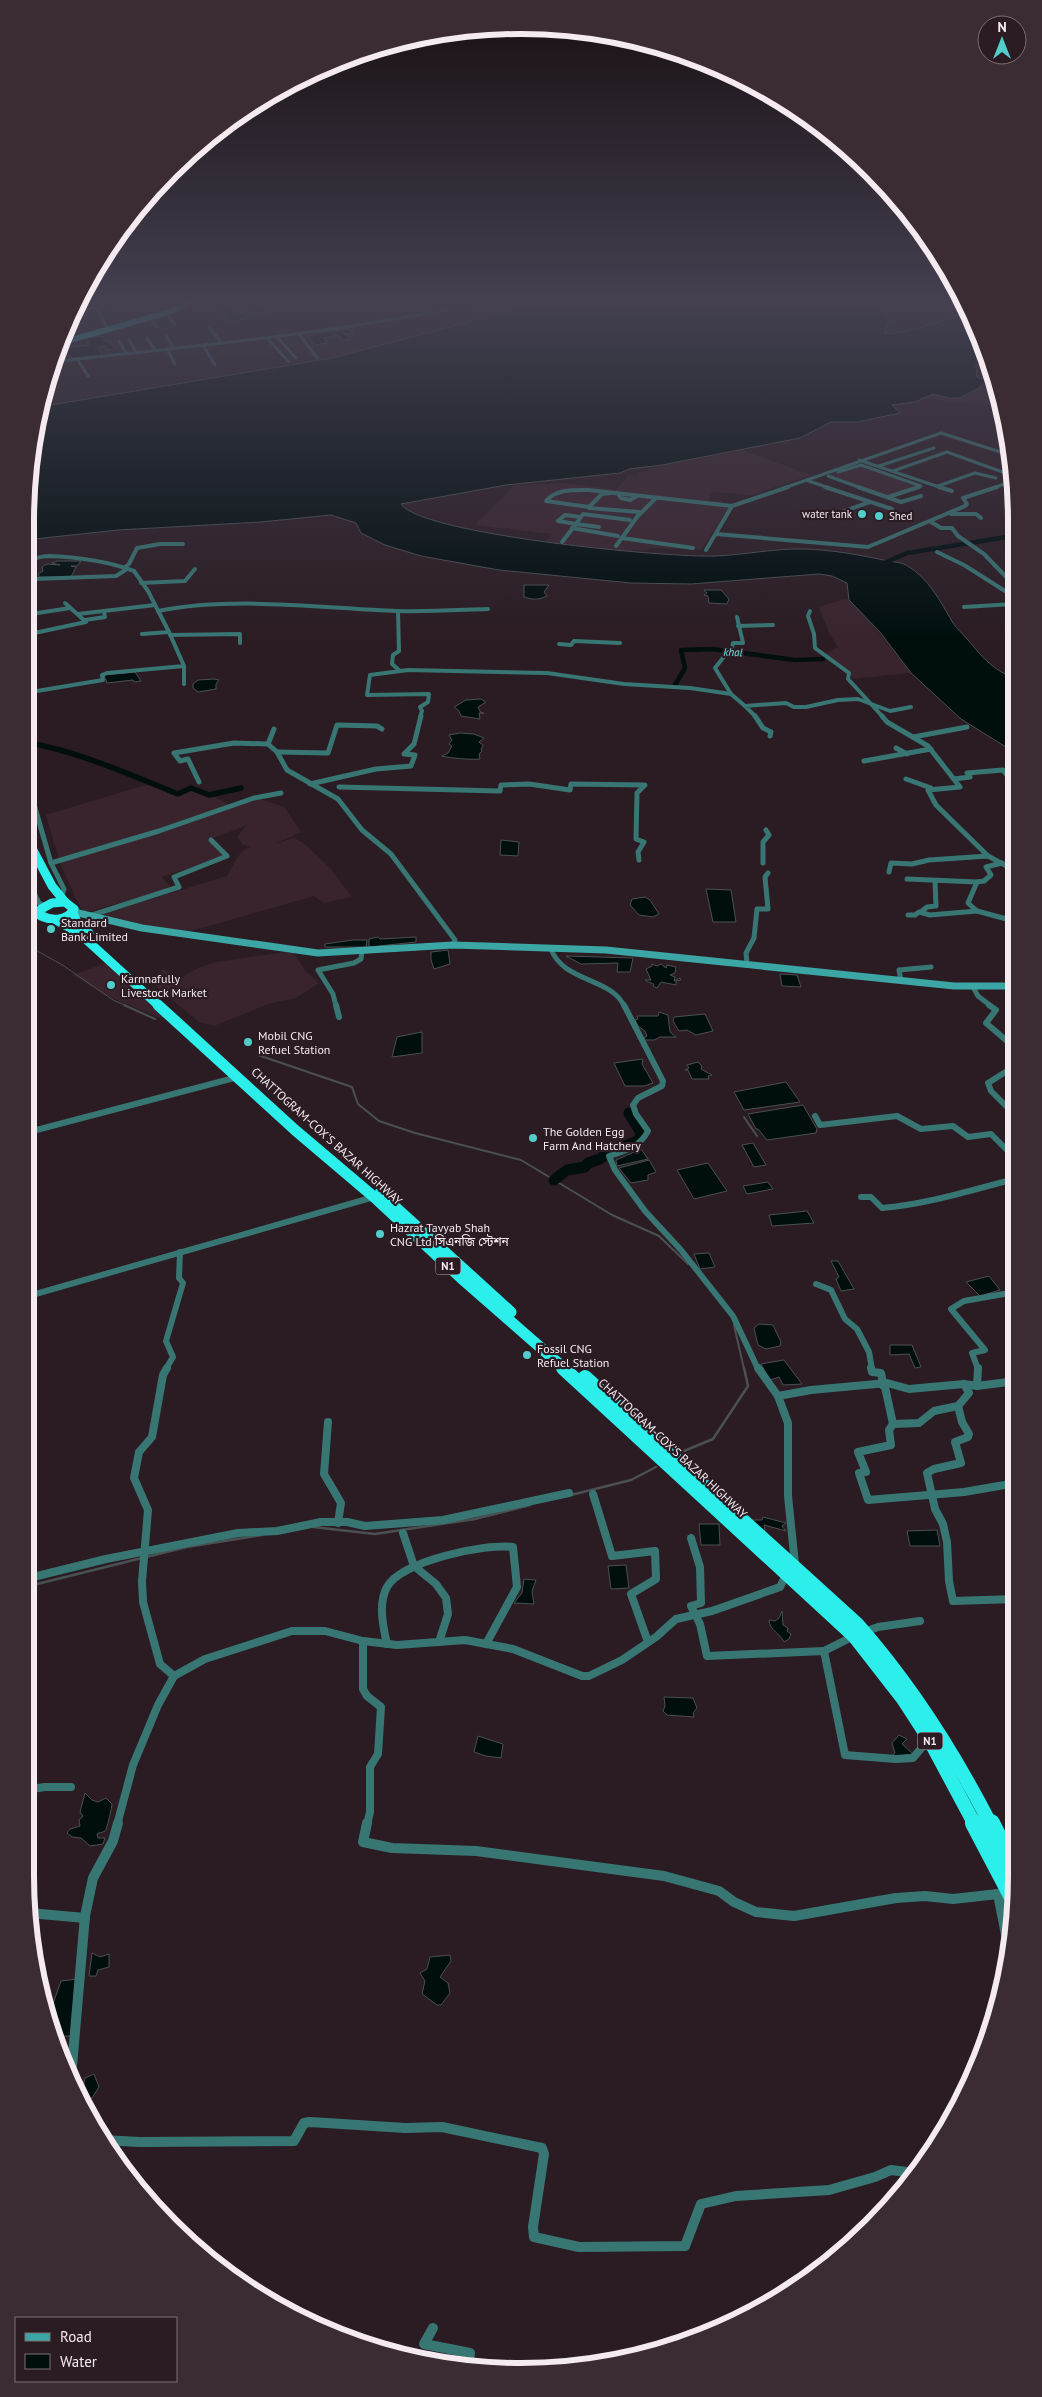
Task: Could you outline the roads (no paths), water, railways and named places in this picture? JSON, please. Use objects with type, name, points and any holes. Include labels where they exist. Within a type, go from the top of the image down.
[{"type":"highway","name":"N1","points":[[34,855],[46,882],[43,909],[56,920]]},
{"type":"highway","name":"N1","points":[[34,863],[46,882],[73,906],[73,912]]},
{"type":"highway","points":[[43,909],[64,900]]},
{"type":"highway","points":[[56,920],[73,912]]},
{"type":"highway","name":"CHATTOGRAM-COX'S BAZAR HIGHWAY","points":[[73,912],[84,929],[351,1170],[424,1232],[527,1327],[582,1374],[757,1535],[791,1571]]},
{"type":"highway","name":"CHATTOGRAM-COX'S BAZAR HIGHWAY","points":[[56,920],[79,933],[316,1149],[374,1196],[460,1278],[574,1377],[859,1634],[940,1732],[1008,1856]]},
{"type":"highway","name":"CHATTOGRAM-COX'S BAZAR HIGHWAY","points":[[859,1634],[929,1739],[1007,1896]]},
{"type":"main road","points":[[34,910],[43,909]]},
{"type":"main road","points":[[73,912],[142,928],[318,953],[452,945],[606,950],[901,981],[973,987],[1008,986]]},
{"type":"street","points":[[637,517],[639,512],[546,502],[550,496],[562,490],[611,493],[732,506],[859,460],[944,432],[1003,453]]},
{"type":"street","points":[[878,466],[934,448]]},
{"type":"street","points":[[893,471],[947,452],[1006,473]]},
{"type":"street","points":[[905,458],[917,462]]},
{"type":"street","points":[[859,460],[952,491]]},
{"type":"street","points":[[828,476],[861,466],[921,486],[888,497]]},
{"type":"street","points":[[938,486],[975,473],[996,478]]},
{"type":"street","points":[[823,474],[906,502],[921,496]]},
{"type":"street","points":[[806,480],[892,509]]},
{"type":"street","points":[[800,482],[844,497]]},
{"type":"street","points":[[716,534],[868,547],[931,522],[966,505],[963,498],[1006,483]]},
{"type":"street","points":[[562,542],[582,515],[602,494],[611,493]]},
{"type":"street","points":[[621,536],[656,498]]},
{"type":"street","points":[[836,514],[870,502]]},
{"type":"street","points":[[706,550],[732,506]]},
{"type":"street","points":[[948,514],[976,514],[981,518]]},
{"type":"street","points":[[598,527],[558,521],[565,515],[630,520],[637,517]]},
{"type":"street","points":[[616,546],[630,520]]},
{"type":"street","points":[[931,522],[942,528],[952,528],[984,554],[1008,579]]},
{"type":"street","points":[[572,528],[693,548]]},
{"type":"street","points":[[34,579],[116,576],[128,564],[137,548],[160,544],[184,544]]},
{"type":"street","points":[[937,552],[964,565],[1008,593]]},
{"type":"street","points":[[34,560],[44,556],[79,558],[125,568],[140,576],[141,583],[148,591],[158,610],[184,666],[184,684]]},
{"type":"street","points":[[141,583],[177,582],[188,579],[195,569]]},
{"type":"street","points":[[65,603],[85,620],[105,618],[104,612]]},
{"type":"street","points":[[964,607],[1008,604]]},
{"type":"street","points":[[78,614],[155,605]]},
{"type":"street","points":[[158,610],[189,605],[319,606],[398,611],[488,609]]},
{"type":"street","points":[[34,614],[70,608]]},
{"type":"street","points":[[398,611],[399,651],[393,655],[392,664],[399,670]]},
{"type":"street","points":[[810,611],[808,616],[814,634],[815,648],[849,673],[848,679],[874,705],[887,722],[930,749],[960,787],[932,788],[906,779]]},
{"type":"street","points":[[737,617],[743,643],[733,643],[731,654],[726,654],[716,668],[731,694],[761,722],[763,728],[771,732],[770,736]]},
{"type":"street","points":[[34,633],[83,624],[86,622],[85,620]]},
{"type":"street","points":[[738,626],[773,625]]},
{"type":"street","points":[[142,634],[240,634],[240,643]]},
{"type":"street","points":[[559,644],[571,645],[574,641],[620,643]]},
{"type":"street","points":[[34,692],[103,680],[102,675],[107,673],[184,666]]},
{"type":"street","points":[[310,784],[376,769],[411,766],[415,755],[404,754],[414,744],[421,721],[422,710],[420,707],[428,702],[429,694],[367,695],[370,675],[394,673],[399,670],[547,673],[624,684],[675,686],[731,694]]},
{"type":"street","points":[[745,706],[786,703],[794,707],[806,707],[838,700],[858,699],[894,712],[911,707]]},
{"type":"street","points":[[277,752],[328,753],[336,725],[377,726],[382,729]]},
{"type":"street","points":[[913,737],[968,727]]},
{"type":"street","points":[[268,744],[274,729]]},
{"type":"street","points":[[199,782],[188,759],[180,761],[174,753],[234,743],[268,744],[277,752],[287,770],[338,799],[362,830],[391,854],[455,940],[452,945]]},
{"type":"street","points":[[896,748],[907,754]]},
{"type":"street","points":[[864,761],[930,749]]},
{"type":"street","points":[[954,779],[970,778],[967,774],[1003,770],[1008,776]]},
{"type":"street","points":[[339,787],[500,791],[501,785],[520,784],[570,790],[570,784],[645,785],[637,794],[636,839],[644,842],[638,852],[639,860]]},
{"type":"street","points":[[932,788],[928,790],[936,805],[988,856],[1008,866]]},
{"type":"street","points":[[50,863],[159,831],[254,798],[281,793]]},
{"type":"street","points":[[34,805],[50,863],[64,889],[64,900]]},
{"type":"street","points":[[763,862],[763,842],[769,835],[766,830]]},
{"type":"street","points":[[88,916],[179,887],[174,877],[227,856],[211,840]]},
{"type":"street","points":[[890,872],[891,863],[912,864],[988,856]]},
{"type":"street","points":[[907,879],[984,881],[990,874],[986,867],[1002,863]]},
{"type":"street","points":[[747,964],[746,953],[754,938],[756,909],[768,909],[765,877],[768,873]]},
{"type":"street","points":[[908,915],[920,912],[927,907],[936,906],[935,881]]},
{"type":"street","points":[[977,882],[968,903],[977,911]]},
{"type":"street","points":[[34,892],[43,909]]},
{"type":"street","points":[[920,912],[930,915],[977,911],[1008,919]]},
{"type":"street","points":[[72,2065],[85,1918],[93,1878],[113,1841],[133,1765],[158,1705],[174,1676],[206,1659],[292,1632],[325,1631],[363,1641],[387,1644],[465,1640],[513,1649],[582,1676],[589,1676],[622,1660],[676,1619],[746,1600],[780,1587],[791,1571],[788,1423],[778,1396],[755,1364],[733,1316],[681,1250],[645,1211],[614,1168],[609,1156],[631,1149],[643,1142],[648,1131],[636,1114],[633,1105],[635,1101],[662,1086],[663,1081],[635,1030],[620,996],[567,969],[555,960],[551,949]]},
{"type":"street","points":[[340,1017],[333,994],[318,970],[354,963],[362,959],[362,950]]},
{"type":"street","points":[[901,981],[899,970],[931,967]]},
{"type":"street","points":[[973,987],[978,996],[996,1010],[986,1019],[986,1022],[1008,1042]]},
{"type":"street","points":[[1008,1070],[988,1083],[991,1091],[1008,1108]]},
{"type":"street","points":[[34,1131],[238,1077]]},
{"type":"street","points":[[815,1116],[820,1125],[897,1116],[903,1117],[915,1128],[922,1129],[947,1125],[953,1126],[968,1137],[991,1134],[1006,1149]]},
{"type":"street","points":[[861,1197],[871,1197],[882,1208],[892,1207],[930,1201],[1008,1181]]},
{"type":"street","points":[[34,1294],[374,1196]]},
{"type":"street","points":[[174,1676],[160,1664],[143,1602],[142,1582],[148,1510],[136,1484],[135,1464],[139,1452],[152,1437],[163,1375],[172,1356],[166,1341],[183,1283],[179,1278],[180,1252]]},
{"type":"street","points":[[816,1284],[831,1290],[845,1319],[857,1329],[869,1352],[872,1372],[881,1374],[882,1384],[885,1388],[893,1424],[889,1430],[891,1445],[858,1452],[866,1472],[859,1472],[868,1500],[964,1492],[1008,1485]]},
{"type":"street","points":[[978,1386],[978,1368],[972,1353],[985,1350],[979,1339],[970,1332],[951,1309],[964,1302],[1008,1293]]},
{"type":"street","points":[[778,1396],[842,1386],[882,1384],[909,1389],[964,1384],[978,1386],[1008,1382]]},
{"type":"street","points":[[893,1424],[919,1423],[934,1411],[958,1406],[969,1393],[964,1384]]},
{"type":"street","points":[[958,1406],[962,1422],[969,1434],[968,1437],[955,1442],[961,1461],[929,1470],[927,1473],[935,1509],[943,1524],[947,1542],[949,1581],[953,1601],[1008,1599]]},
{"type":"street","points":[[328,1422],[324,1474],[341,1503],[338,1522]]},
{"type":"street","points":[[34,1577],[238,1533],[277,1531],[321,1522],[379,1525],[443,1520],[497,1510],[569,1493]]},
{"type":"street","points":[[593,1494],[612,1556],[655,1551],[656,1579],[631,1594],[642,1630],[648,1642]]},
{"type":"street","points":[[404,1533],[414,1566],[436,1584],[446,1598],[448,1614],[439,1642]]},
{"type":"street","points":[[691,1538],[692,1545],[698,1556],[702,1594],[701,1604],[691,1606],[696,1614],[707,1656],[824,1651],[878,1627],[920,1621]]},
{"type":"street","points":[[387,1644],[382,1626],[386,1585],[392,1578],[414,1566],[480,1549],[507,1545],[513,1547],[516,1587],[486,1644]]},
{"type":"street","points":[[363,1641],[363,1689],[367,1696],[381,1707],[378,1754],[370,1767],[369,1781],[372,1792],[370,1812],[363,1842],[392,1848],[476,1851],[664,1876],[719,1891],[734,1902],[756,1912],[794,1916],[896,1898],[925,1896],[953,1899],[1007,1897]]},
{"type":"street","points":[[824,1651],[845,1755],[896,1759],[913,1758],[929,1739]]},
{"type":"street","points":[[34,1789],[71,1787]]},
{"type":"street","points":[[36,1914],[85,1918]]},
{"type":"street","points":[[112,2140],[294,2141],[304,2123],[310,2122],[405,2128],[442,2127],[502,2138],[542,2148],[544,2154],[533,2227],[534,2237],[579,2247],[684,2246],[701,2204],[713,2200],[736,2196],[829,2190],[875,2177],[891,2170],[909,2172]]},
{"type":"street","points":[[433,2328],[424,2344],[470,2353],[469,2360]]},
{"type":"water","points":[[45,416],[887,416],[858,422],[831,422],[800,438],[662,465],[629,469],[620,473],[506,485],[401,504],[419,515],[453,525],[498,535],[601,549],[689,556],[715,556],[794,549],[815,550],[847,553],[904,564],[914,570],[928,583],[955,625],[983,657],[1008,675],[1008,748],[961,719],[911,673],[880,632],[849,600],[847,583],[832,576],[819,574],[691,584],[631,583],[499,570],[421,556],[385,545],[361,533],[356,523],[331,515],[261,522],[118,530],[34,539],[35,489]]},
{"type":"water","points":[[57,561],[81,561],[77,566],[71,566],[76,567],[71,577],[40,577],[38,574],[43,571],[42,567],[47,564],[60,565],[52,563]]},
{"type":"water","points":[[524,585],[549,585],[544,592],[547,596],[536,599],[524,597]]},
{"type":"water","points":[[704,590],[721,590],[729,599],[727,604],[709,603],[708,596],[704,595],[707,593]]},
{"type":"water","points":[[135,672],[141,681],[107,683],[104,675]]},
{"type":"water","points":[[198,680],[219,680],[216,684],[216,689],[198,692],[193,688],[193,684]]},
{"type":"water","points":[[481,699],[486,702],[478,707],[481,713],[479,713],[480,719],[461,716],[454,707],[466,700]]},
{"type":"water","points":[[460,733],[474,734],[484,738],[479,742],[483,745],[482,751],[479,754],[480,759],[442,756],[448,753],[452,746],[449,744],[452,740],[449,735]]},
{"type":"water","points":[[501,840],[519,842],[518,856],[500,855]]},
{"type":"water","points":[[706,889],[731,890],[736,922],[713,922]]},
{"type":"water","points":[[645,897],[650,900],[659,914],[653,917],[639,915],[630,905],[632,899]]},
{"type":"water","points":[[378,937],[380,939],[416,937],[416,942],[369,947],[369,939]]},
{"type":"water","points":[[367,940],[366,947],[325,947],[325,944]]},
{"type":"water","points":[[448,950],[450,964],[434,969],[431,952]]},
{"type":"water","points":[[566,956],[633,958],[630,972],[617,972],[618,963],[581,964]]},
{"type":"water","points":[[652,964],[657,966],[661,964],[666,968],[667,965],[676,967],[675,973],[670,975],[675,977],[674,981],[680,978],[681,980],[676,981],[676,985],[661,982],[657,988],[653,986],[654,984],[645,980],[651,980],[646,969],[652,966]]},
{"type":"water","points":[[780,974],[797,975],[801,987],[782,986]]},
{"type":"water","points":[[659,1012],[668,1015],[670,1032],[676,1037],[660,1037],[654,1040],[645,1040],[644,1038],[647,1036],[645,1031],[638,1026],[635,1020],[638,1019],[637,1016],[658,1016]]},
{"type":"water","points":[[705,1014],[713,1031],[696,1035],[687,1030],[679,1031],[673,1021],[674,1017]]},
{"type":"water","points":[[422,1032],[422,1053],[392,1057],[397,1037]]},
{"type":"water","points":[[643,1059],[642,1064],[653,1083],[644,1086],[625,1086],[614,1063]]},
{"type":"water","points":[[698,1062],[702,1066],[701,1069],[712,1075],[708,1076],[709,1079],[692,1079],[688,1070],[685,1070],[689,1068],[687,1065]]},
{"type":"water","points":[[786,1082],[800,1102],[744,1110],[734,1092]]},
{"type":"water","points":[[803,1105],[817,1129],[816,1133],[767,1140],[756,1129],[748,1114]]},
{"type":"water","points":[[753,1143],[766,1165],[754,1167],[742,1145]]},
{"type":"water","points":[[641,1149],[648,1159],[617,1166],[616,1160]]},
{"type":"water","points":[[649,1160],[656,1172],[648,1175],[648,1180],[631,1183],[619,1168]]},
{"type":"water","points":[[708,1163],[727,1191],[694,1199],[677,1170]]},
{"type":"water","points":[[768,1182],[773,1189],[747,1194],[743,1186]]},
{"type":"water","points":[[807,1211],[814,1223],[772,1226],[769,1215]]},
{"type":"water","points":[[709,1253],[715,1267],[700,1269],[694,1254]]},
{"type":"water","points":[[831,1261],[838,1261],[854,1289],[841,1291],[836,1279],[839,1277]]},
{"type":"water","points":[[989,1276],[1000,1290],[980,1296],[966,1282]]},
{"type":"water","points":[[759,1324],[773,1325],[781,1342],[780,1346],[766,1349],[758,1345],[754,1328]]},
{"type":"water","points":[[890,1345],[912,1345],[921,1367],[915,1368],[909,1354],[890,1355]]},
{"type":"water","points":[[784,1360],[802,1384],[783,1385],[779,1377],[770,1380],[761,1364]]},
{"type":"water","points":[[763,1517],[786,1523],[782,1526],[786,1531],[764,1525],[765,1530],[761,1531],[751,1520],[762,1520]]},
{"type":"water","points":[[699,1524],[719,1524],[720,1545],[701,1545]]},
{"type":"water","points":[[937,1530],[940,1546],[910,1546],[907,1531]]},
{"type":"water","points":[[626,1565],[629,1588],[611,1589],[608,1566]]},
{"type":"water","points":[[524,1579],[536,1580],[532,1591],[534,1604],[514,1603],[522,1593]]},
{"type":"water","points":[[782,1611],[783,1625],[788,1628],[787,1631],[791,1634],[789,1639],[784,1642],[771,1627],[769,1620],[775,1621],[779,1618]]},
{"type":"water","points":[[664,1697],[693,1698],[697,1708],[693,1713],[694,1717],[667,1715],[663,1711],[665,1706]]},
{"type":"water","points":[[899,1735],[907,1739],[902,1744],[913,1754],[891,1757],[895,1753],[892,1743]]},
{"type":"water","points":[[478,1736],[503,1744],[501,1758],[474,1752]]},
{"type":"water","points":[[85,1793],[92,1800],[98,1802],[106,1798],[112,1804],[106,1830],[97,1834],[98,1838],[105,1838],[103,1844],[90,1846],[81,1838],[72,1837],[67,1833],[70,1829],[80,1826],[79,1820],[83,1816],[80,1812]]},
{"type":"water","points":[[92,1953],[100,1957],[109,1954],[109,1967],[98,1970],[96,1976],[89,1976]]},
{"type":"water","points":[[450,1955],[451,1961],[440,1977],[448,1983],[450,1993],[441,2005],[437,2005],[422,1994],[425,1981],[420,1973],[427,1969],[430,1957]]},
{"type":"water","points":[[77,1979],[72,2036],[61,2036],[52,2007],[61,1981]]},
{"type":"water","points":[[94,2074],[99,2087],[92,2098],[88,2098],[84,2089],[85,2078]]},
{"type":"waterway","points":[[882,564],[907,553],[1008,537]]},
{"type":"waterway","name":"khal","points":[[675,685],[685,668],[681,650],[712,649],[795,660],[823,659]]},
{"type":"waterway","points":[[34,744],[83,757],[178,794],[191,788],[209,795],[241,788]]},
{"type":"waterway","points":[[34,949],[64,966],[113,1000],[127,1006]]},
{"type":"waterway","points":[[124,1005],[155,1019]]},
{"type":"waterway","points":[[258,1055],[352,1087],[358,1104],[379,1121],[415,1133],[521,1160],[612,1215],[659,1236],[688,1264]]},
{"type":"waterway","points":[[554,1180],[567,1170],[585,1167],[588,1163],[600,1159],[609,1152],[638,1141],[642,1134],[629,1113]]},
{"type":"waterway","points":[[744,1117],[757,1136]]},
{"type":"waterway","points":[[734,1325],[744,1369]]},
{"type":"waterway","points":[[679,1453],[713,1439],[748,1386],[744,1368]]},
{"type":"waterway","points":[[571,1495],[631,1480],[656,1467]]},
{"type":"waterway","points":[[313,1527],[375,1534],[475,1519],[530,1505]]},
{"type":"waterway","points":[[146,1557],[187,1547],[262,1535]]},
{"type":"waterway","points":[[34,1585],[142,1558]]},
{"type":"place","name":"water tank","points":[[862,514]]},
{"type":"place","name":"Shed","points":[[879,516]]},
{"type":"place","name":"Standard Bank Limited","points":[[51,929]]},
{"type":"place","name":"Karnnafully Livestock Market","points":[[111,985]]},
{"type":"place","name":"Mobil CNG Refuel Station","points":[[248,1042]]},
{"type":"place","name":"The Golden Egg Farm And Hatchery","points":[[533,1138]]},
{"type":"place","name":"Hazrat Tayyab Shah CNG Ltd সিএনজি স্টেশন","points":[[380,1234]]},
{"type":"place","name":"Fossil CNG Refuel Station","points":[[527,1355]]}]
